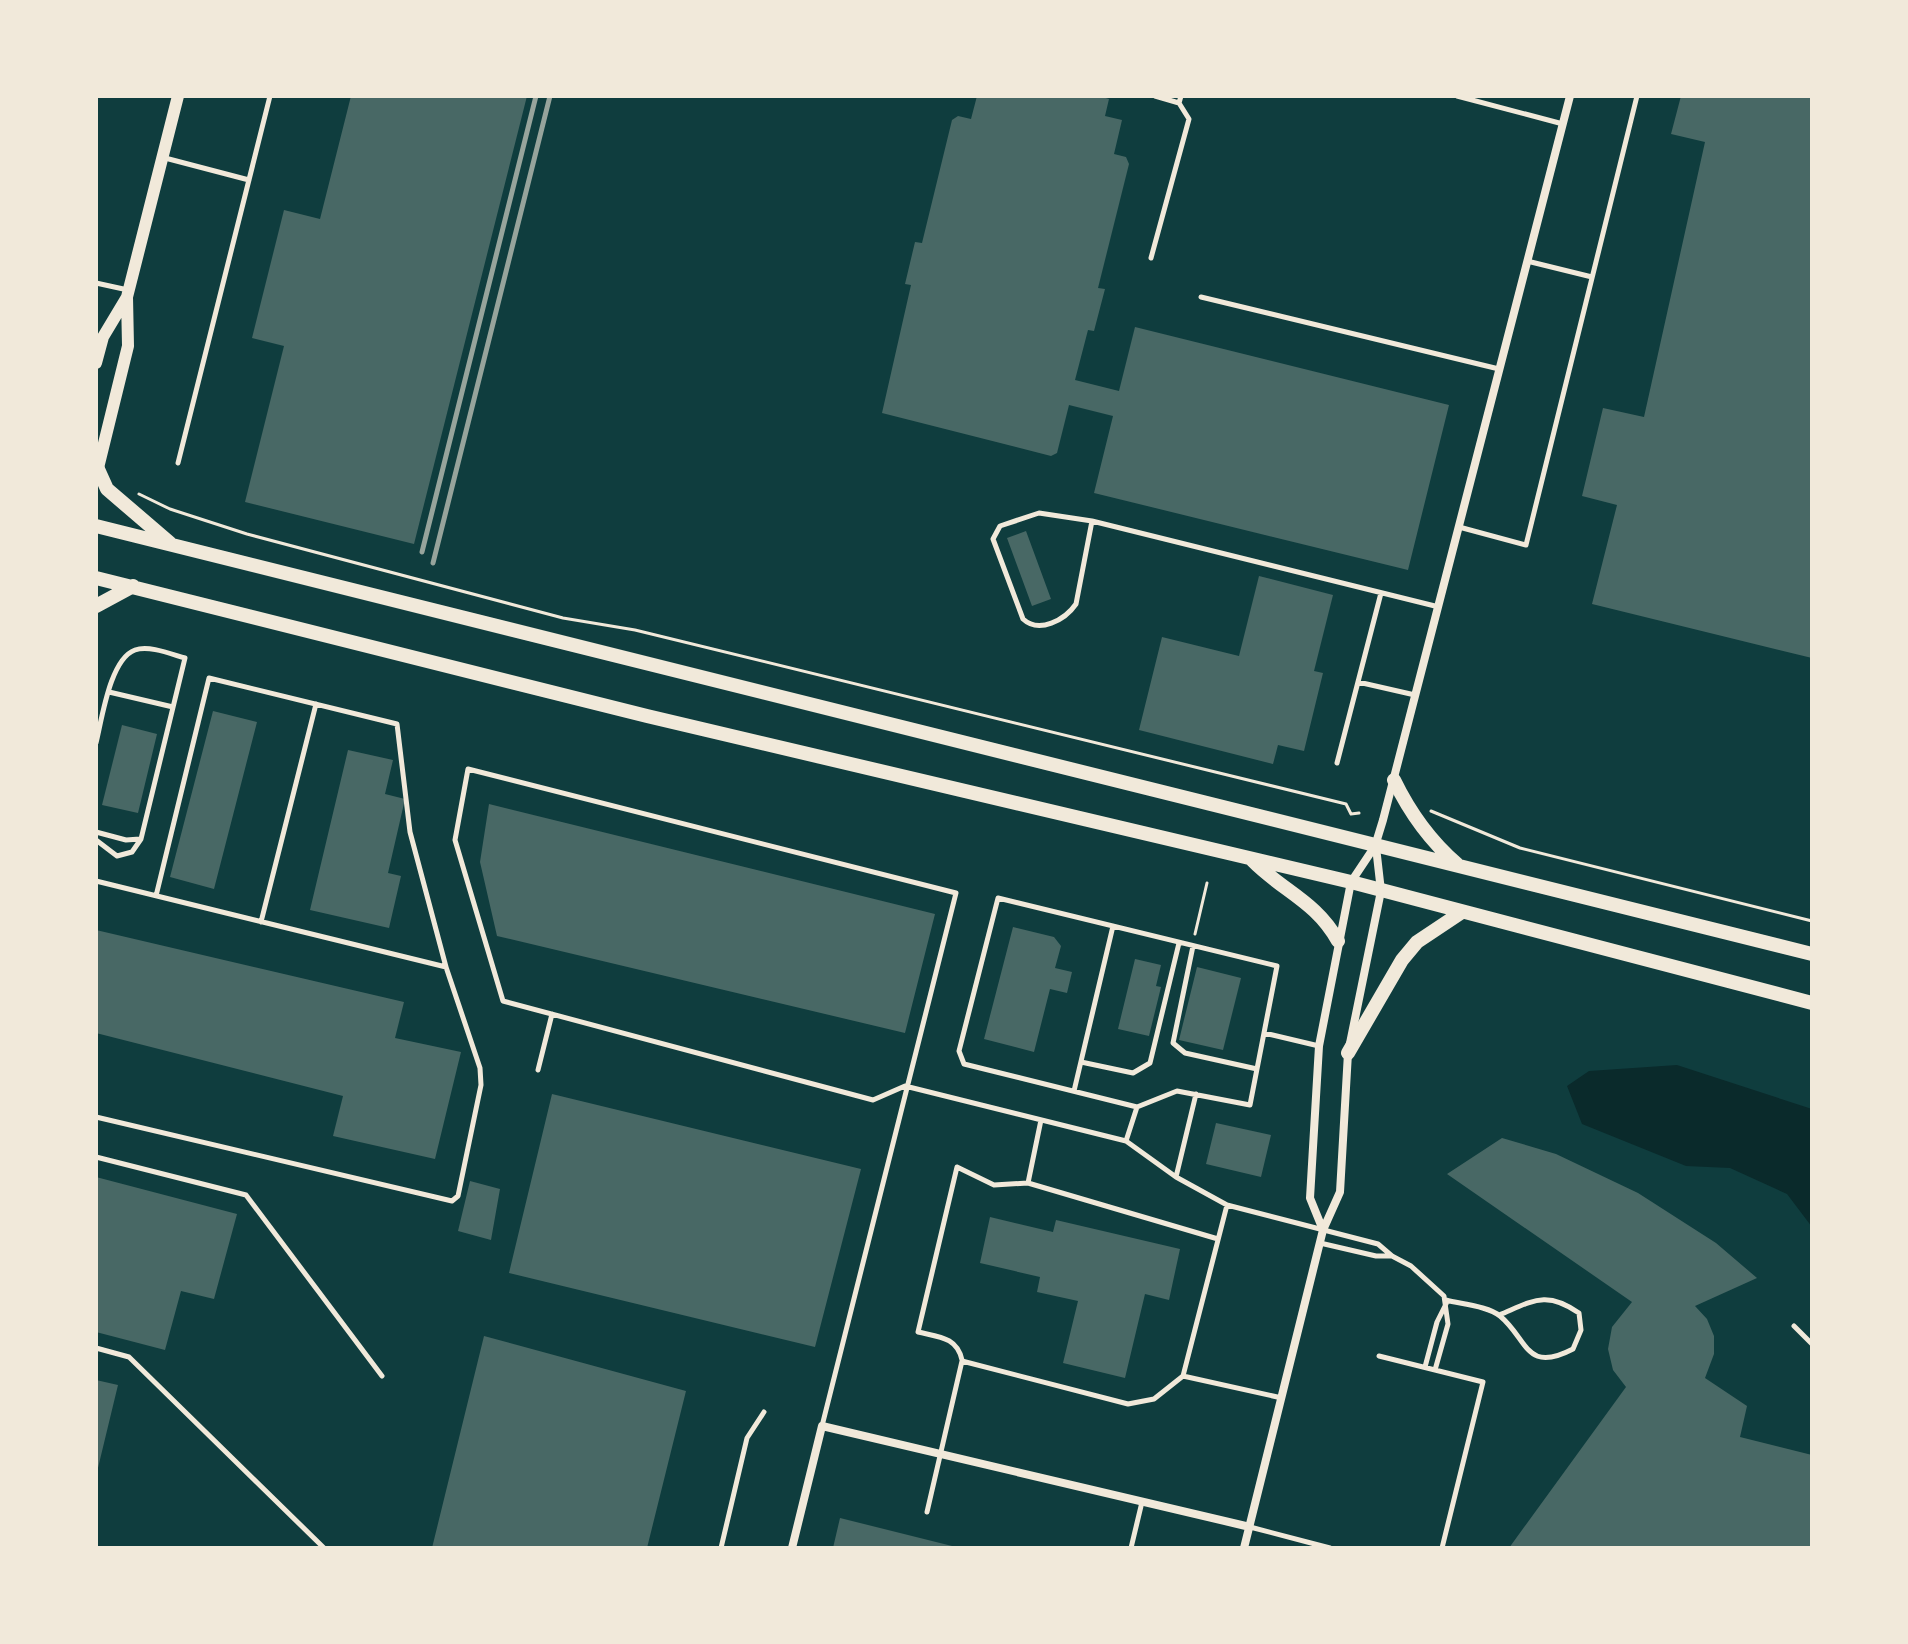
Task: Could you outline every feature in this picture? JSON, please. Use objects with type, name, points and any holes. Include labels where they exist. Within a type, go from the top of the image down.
[{"type":"main road","points":[[97,473],[107,489],[174,545]]},
{"type":"main road","points":[[96,526],[1812,954]]},
{"type":"main road","points":[[96,578],[647,716],[1351,882],[1812,1003]]},
{"type":"main road","points":[[96,606],[133,586]]},
{"type":"main road","points":[[1394,780],[1415,818],[1437,847],[1460,866]]},
{"type":"main road","points":[[1252,860],[1270,878],[1319,911],[1338,941]]},
{"type":"main road","points":[[1348,1053],[1402,960],[1417,942],[1462,912]]},
{"type":"street","points":[[97,473],[128,346],[128,293],[178,96]]},
{"type":"street","points":[[1323,1230],[1310,1198],[1319,1046],[1338,941],[1351,882],[1375,846],[1394,780],[1570,96]]},
{"type":"street","points":[[96,363],[103,337],[128,293]]},
{"type":"street","points":[[1244,1548],[1323,1230],[1340,1192],[1348,1053],[1381,891],[1375,846]]},
{"type":"street","points":[[792,1548],[822,1426],[1250,1527]]},
{"type":"lane","points":[[178,463],[270,96]]},
{"type":"lane","points":[[1151,258],[1189,119],[1179,103],[1155,96]]},
{"type":"lane","points":[[1179,103],[1181,96]]},
{"type":"lane","points":[[1457,96],[1563,124]]},
{"type":"lane","points":[[1459,527],[1526,545],[1637,96]]},
{"type":"lane","points":[[162,157],[249,180]]},
{"type":"lane","points":[[1527,261],[1592,277]]},
{"type":"lane","points":[[96,283],[128,293]]},
{"type":"lane","points":[[1201,297],[1500,370]]},
{"type":"lane","points":[[1092,521],[1076,604],[1069,614],[1041,627],[1030,626],[1023,619],[993,539],[995,532],[1010,522],[1039,513],[1092,521],[1440,608]]},
{"type":"lane","points":[[1337,763],[1381,593]]},
{"type":"lane","points":[[96,743],[109,692],[124,656],[136,649],[150,649],[185,658],[141,839],[132,852],[117,856],[96,840]]},
{"type":"lane","points":[[96,1117],[452,1201],[458,1196],[481,1085],[480,1068],[446,967],[410,832],[397,724],[209,678],[156,896]]},
{"type":"lane","points":[[1358,682],[1416,696]]},
{"type":"lane","points":[[109,692],[173,707]]},
{"type":"lane","points":[[261,922],[316,704]]},
{"type":"lane","points":[[822,1426],[905,1086],[956,893],[468,769],[455,840],[503,1001],[873,1100],[905,1086],[1126,1141],[1176,1177],[1227,1205],[1378,1244],[1411,1266],[1441,1291],[1446,1301],[1448,1324],[1435,1370]]},
{"type":"lane","points":[[96,832],[126,840],[141,839]]},
{"type":"lane","points":[[96,881],[446,967]]},
{"type":"lane","points":[[998,898],[1192,946],[1277,966],[1250,1105],[1177,1091],[1137,1107],[964,1064],[959,1051],[998,898]]},
{"type":"lane","points":[[1074,1091],[1113,926]]},
{"type":"lane","points":[[1081,1062],[1133,1073],[1150,1063],[1179,943]]},
{"type":"lane","points":[[1192,946],[1173,1043],[1185,1053],[1257,1069]]},
{"type":"lane","points":[[538,1070],[552,1014]]},
{"type":"lane","points":[[1264,1033],[1319,1046]]},
{"type":"lane","points":[[1176,1177],[1196,1094]]},
{"type":"lane","points":[[1126,1141],[1137,1107]]},
{"type":"lane","points":[[1028,1183],[1041,1120]]},
{"type":"lane","points":[[96,1157],[246,1195],[382,1376]]},
{"type":"lane","points":[[927,1512],[962,1361],[959,1347],[949,1339],[918,1332],[957,1167],[994,1185],[1028,1183],[1218,1239]]},
{"type":"lane","points":[[962,1361],[1128,1404],[1154,1399],[1183,1376],[1227,1205]]},
{"type":"lane","points":[[1320,1243],[1376,1256],[1392,1256]]},
{"type":"lane","points":[[1446,1301],[1499,1315],[1544,1297],[1564,1302],[1579,1313],[1581,1330],[1573,1349],[1555,1358],[1536,1356],[1521,1346],[1499,1315]]},
{"type":"lane","points":[[1425,1367],[1446,1301]]},
{"type":"lane","points":[[1794,1326],[1812,1344]]},
{"type":"lane","points":[[96,1348],[129,1357],[324,1548]]},
{"type":"lane","points":[[1379,1356],[1483,1382],[1442,1548]]},
{"type":"lane","points":[[1183,1376],[1282,1398]]},
{"type":"lane","points":[[721,1548],[747,1438],[764,1412]]},
{"type":"lane","points":[[1131,1548],[1142,1501]]},
{"type":"lane","points":[[1250,1527],[1330,1548]]},
{"type":"path","points":[[135,491],[170,509],[247,534],[563,618],[719,650],[1346,804],[1351,814],[1359,813]]},
{"type":"path","points":[[1427,810],[1520,848],[1812,921]]},
{"type":"path","points":[[1192,946],[1207,883]]},
{"type":"water","points":[[1677,1065],[1812,1109],[1812,1227],[1787,1194],[1730,1168],[1686,1166],[1582,1124],[1567,1086],[1589,1071]]},
{"type":"building","points":[[351,96],[527,96],[414,544],[245,502],[284,346],[252,338],[284,210],[320,219]]},
{"type":"building","points":[[977,96],[1099,96],[1109,99],[1105,116],[1122,120],[1114,154],[1126,157],[1129,164],[1098,288],[1105,289],[1094,331],[1088,330],[1075,380],[1119,391],[1135,327],[1449,405],[1408,570],[1094,493],[1113,416],[1069,405],[1057,453],[1051,456],[882,413],[911,285],[905,284],[915,242],[922,243],[952,120],[958,116],[971,119]]},
{"type":"building","points":[[1681,96],[1812,96],[1812,658],[1592,604],[1617,505],[1582,496],[1603,408],[1644,417],[1705,142],[1671,134]]},
{"type":"building","points":[[1026,531],[1051,599],[1032,606],[1007,538]]},
{"type":"building","points":[[1259,576],[1333,595],[1314,671],[1323,673],[1304,751],[1278,745],[1273,764],[1139,730],[1162,637],[1239,656]]},
{"type":"building","points":[[213,711],[257,722],[214,889],[170,877]]},
{"type":"building","points":[[122,725],[157,734],[138,813],[102,805]]},
{"type":"building","points":[[348,750],[393,760],[385,794],[405,799],[388,873],[401,876],[389,928],[310,910]]},
{"type":"building","points":[[489,804],[935,914],[905,1033],[497,936],[480,862]]},
{"type":"building","points":[[1013,927],[1054,937],[1061,946],[1055,968],[1072,972],[1067,993],[1050,989],[1034,1052],[984,1039]]},
{"type":"building","points":[[96,930],[404,1002],[395,1038],[461,1052],[435,1159],[333,1136],[343,1096],[96,1033]]},
{"type":"building","points":[[1135,959],[1161,965],[1156,986],[1161,987],[1149,1036],[1118,1029]]},
{"type":"building","points":[[1197,967],[1241,978],[1223,1050],[1179,1040]]},
{"type":"building","points":[[552,1094],[861,1169],[815,1347],[509,1273]]},
{"type":"building","points":[[1216,1123],[1271,1135],[1261,1177],[1206,1164]]},
{"type":"building","points":[[1502,1138],[1556,1154],[1638,1193],[1716,1243],[1757,1278],[1695,1306],[1707,1319],[1714,1336],[1714,1354],[1705,1378],[1747,1406],[1740,1437],[1812,1455],[1812,1548],[1509,1548],[1626,1387],[1613,1370],[1608,1349],[1612,1327],[1632,1302],[1447,1174]]},
{"type":"building","points":[[96,1177],[237,1214],[214,1299],[181,1291],[165,1350],[96,1332]]},
{"type":"building","points":[[470,1181],[500,1189],[491,1240],[458,1231]]},
{"type":"building","points":[[990,1217],[1053,1232],[1056,1220],[1180,1249],[1169,1300],[1145,1294],[1125,1378],[1063,1363],[1078,1301],[1037,1292],[1040,1277],[980,1263]]},
{"type":"building","points":[[484,1336],[686,1391],[647,1548],[432,1548]]},
{"type":"building","points":[[96,1380],[118,1385],[97,1472],[96,1472]]},
{"type":"building","points":[[840,1518],[956,1547],[956,1548],[833,1548]]},
{"type":"railway","points":[[422,552],[536,96]]},
{"type":"railway","points":[[433,563],[550,96]]}]
